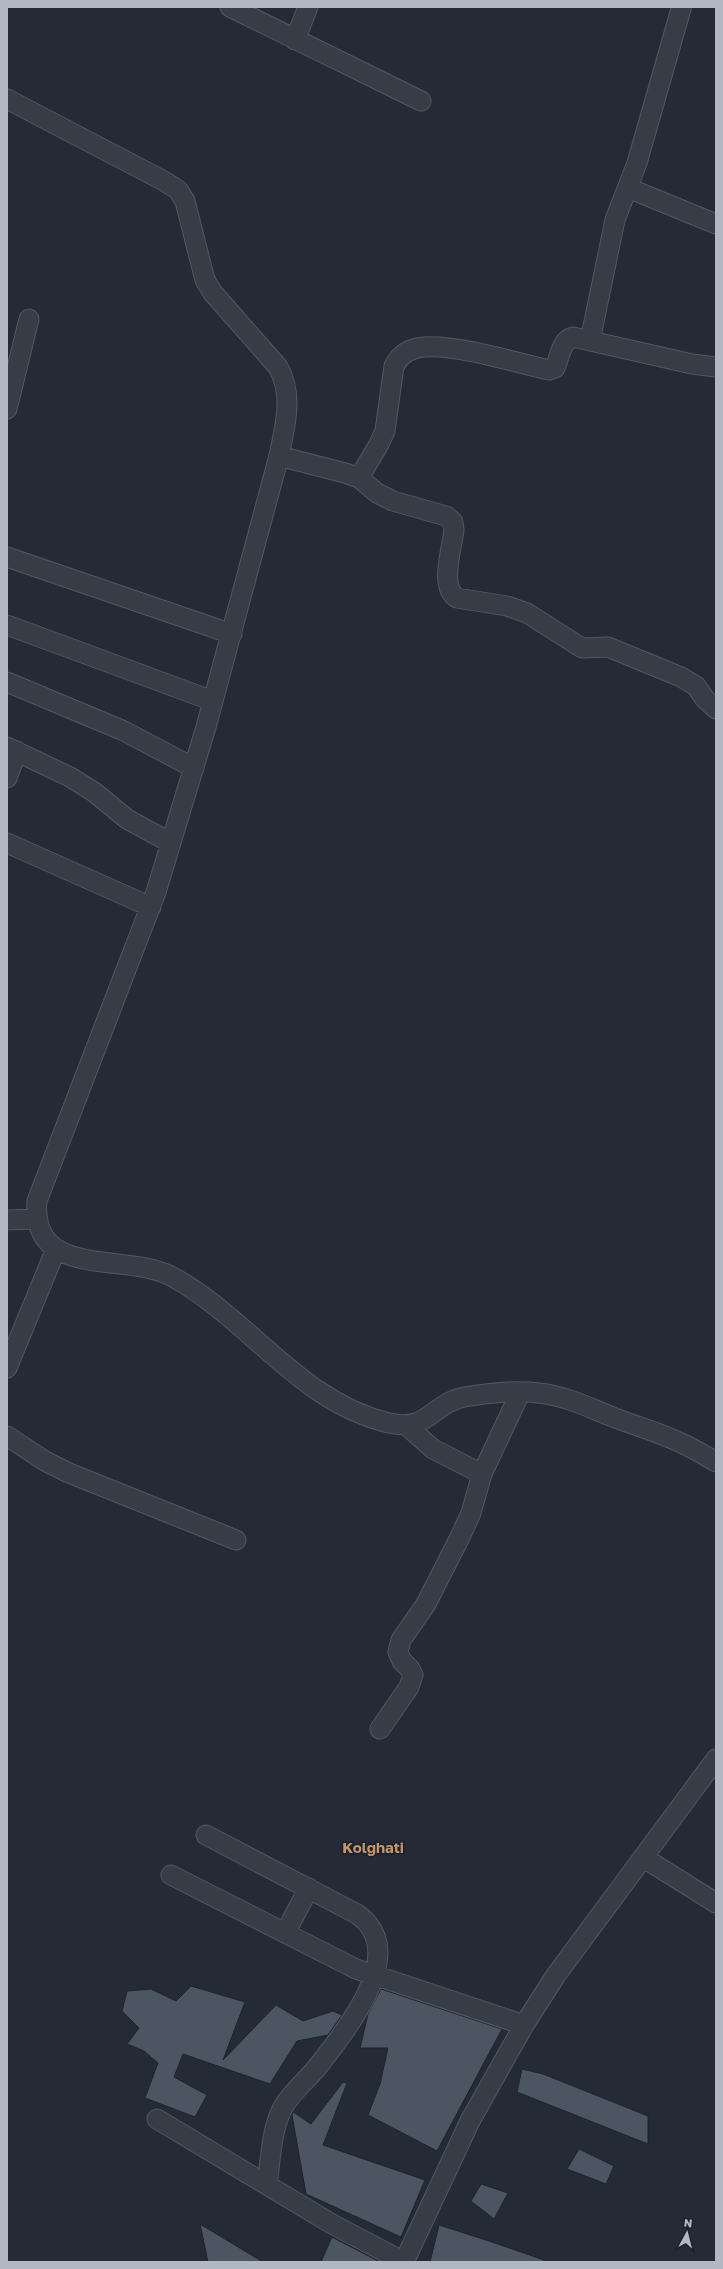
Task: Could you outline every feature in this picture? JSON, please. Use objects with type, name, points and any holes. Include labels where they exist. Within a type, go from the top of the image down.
[{"type":"street","points":[[230,7],[421,101]]},
{"type":"street","points":[[295,40],[308,7]]},
{"type":"street","points":[[590,341],[606,255],[615,220],[628,188],[659,90],[681,9]]},
{"type":"street","points":[[7,98],[164,181],[178,190],[185,201],[205,280],[213,293],[278,367],[285,379],[288,415],[279,456],[232,634],[194,768],[151,907],[37,1200],[36,1218],[41,1232],[56,1249],[72,1257],[142,1267],[165,1273],[194,1289],[272,1356],[320,1393],[349,1408],[381,1420],[407,1426],[419,1424],[447,1404],[461,1398],[490,1393],[538,1393],[569,1399],[681,1442],[716,1462]]},
{"type":"street","points":[[628,188],[716,224]]},
{"type":"street","points":[[7,409],[29,319]]},
{"type":"street","points":[[359,478],[380,444],[385,431],[394,366],[398,357],[409,351],[423,347],[443,348],[549,370],[555,368],[567,338],[573,337],[692,364],[716,367]]},
{"type":"street","points":[[279,456],[359,478],[377,493],[393,501],[446,516],[453,522],[454,530],[446,584],[450,594],[456,598],[507,606],[527,613],[582,648],[608,647],[681,676],[696,686],[705,699],[716,709]]},
{"type":"street","points":[[7,557],[232,634]]},
{"type":"street","points":[[7,625],[213,701]]},
{"type":"street","points":[[7,682],[124,731],[194,768]]},
{"type":"street","points":[[7,778],[12,749],[70,777],[94,792],[127,819],[171,843]]},
{"type":"street","points":[[7,843],[151,907]]},
{"type":"street","points":[[7,1220],[36,1218]]},
{"type":"street","points":[[7,1368],[56,1249]]},
{"type":"street","points":[[380,1729],[409,1687],[413,1675],[410,1669],[402,1661],[398,1652],[401,1640],[426,1604],[460,1537],[471,1513],[482,1474],[520,1393]]},
{"type":"street","points":[[407,1426],[433,1449],[482,1474]]},
{"type":"street","points":[[7,1436],[45,1462],[69,1473],[236,1540]]},
{"type":"street","points":[[157,2119],[332,2224],[404,2262],[470,2121],[524,2025],[556,1975],[716,1759]]},
{"type":"street","points":[[206,1835],[357,1914],[369,1924],[378,1946],[375,1977],[356,2013],[318,2066],[284,2105],[275,2135],[267,2184]]},
{"type":"street","points":[[644,1858],[716,1903]]},
{"type":"street","points":[[171,1875],[330,1957],[375,1977],[524,2025]]},
{"type":"street","points":[[285,1933],[309,1888]]},
{"type":"building","points":[[191,1986],[245,2002],[223,2060],[276,2005],[303,2021],[333,2011],[342,2015],[328,2035],[297,2041],[270,2084],[183,2054],[174,2077],[207,2095],[195,2117],[145,2098],[158,2063],[144,2051],[127,2044],[139,2028],[122,2011],[127,1991],[151,1989],[176,2001]]},
{"type":"building","points":[[381,1989],[502,2029],[437,2151],[368,2115],[380,2084],[388,2048],[360,2048],[368,2014]]},
{"type":"building","points":[[522,2069],[543,2074],[648,2116],[648,2144],[517,2092]]},
{"type":"building","points":[[343,2082],[347,2083],[323,2145],[425,2180],[401,2237],[306,2194],[292,2115],[293,2112],[311,2124]]},
{"type":"building","points":[[579,2149],[614,2166],[606,2184],[567,2169]]},
{"type":"building","points":[[481,2184],[508,2193],[494,2219],[471,2201]]},
{"type":"building","points":[[200,2224],[263,2262],[208,2262]]},
{"type":"building","points":[[439,2225],[544,2260],[544,2262],[430,2262]]},
{"type":"building","points":[[332,2237],[380,2262],[321,2262]]},
{"type":"district","name":"Kolghati","points":[[373,1847]]}]
